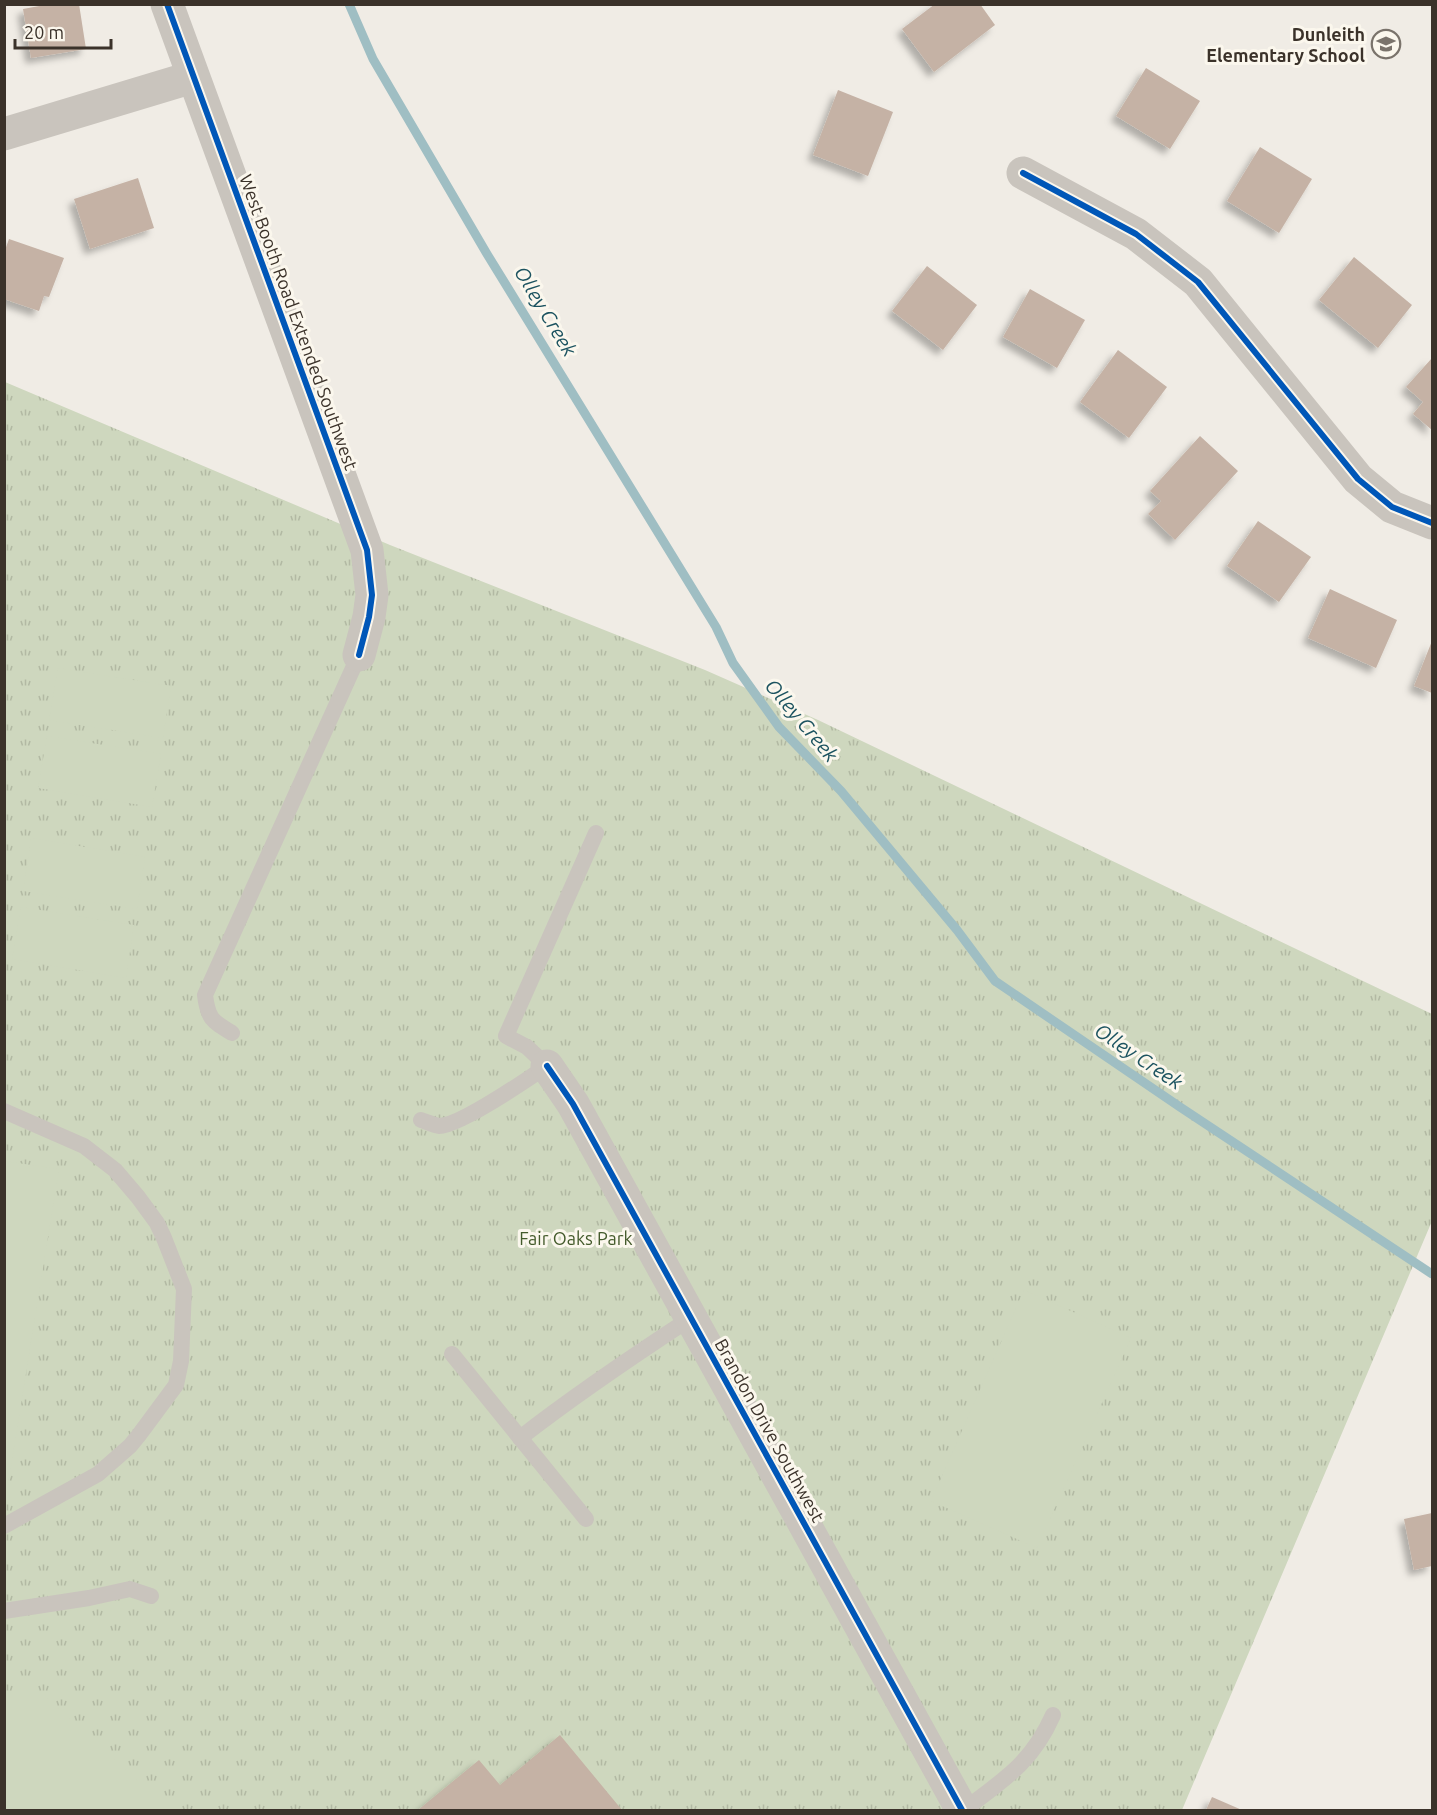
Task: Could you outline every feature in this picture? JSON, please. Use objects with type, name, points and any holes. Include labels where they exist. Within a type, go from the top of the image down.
[{"type":"street","name":"West Booth Road Extended Southwest","points":[[167,4],[367,550],[372,595],[359,654]]},
{"type":"street","points":[[4,134],[193,77]]},
{"type":"street","points":[[1023,173],[1136,234],[1198,282],[1358,479],[1392,507],[1432,523]]},
{"type":"street","name":"Brandon Drive Southwest","points":[[547,1066],[573,1104],[963,1810]]},
{"type":"lane","points":[[232,1033],[216,1023],[207,1010],[205,995],[359,654]]},
{"type":"lane","points":[[422,1120],[438,1126],[452,1124],[547,1066],[527,1047],[506,1036],[596,833]]},
{"type":"lane","points":[[4,1111],[84,1146],[115,1170],[157,1223],[184,1289],[181,1361],[176,1385],[139,1435],[98,1474],[4,1526]]},
{"type":"lane","points":[[520,1438],[642,1350],[691,1318]]},
{"type":"lane","points":[[452,1354],[586,1519]]},
{"type":"lane","points":[[4,1611],[89,1598],[130,1589],[151,1596]]},
{"type":"lane","points":[[963,1810],[1025,1762],[1038,1746],[1053,1715]]},
{"type":"green space","name":"Fair Oaks Park","points":[[5,382],[390,545],[705,670],[818,720],[1432,1014],[1432,1221],[1182,1810],[5,1810]]},
{"type":"green space","points":[[58,668],[171,686],[163,738],[49,720]]},
{"type":"green space","points":[[47,736],[161,754],[152,807],[38,788]]},
{"type":"green space","points":[[31,838],[145,857],[137,909],[23,891]]},
{"type":"green space","points":[[21,907],[134,925],[126,978],[12,959]]},
{"type":"green space","points":[[4,1161],[59,1169],[8,1485],[4,1485]]},
{"type":"green space","points":[[1024,1290],[1131,1338],[1037,1548],[931,1501]]},
{"type":"green space","points":[[25,1678],[170,1810],[5,1810],[5,1700]]},
{"type":"building","points":[[50,4],[79,4],[86,49],[31,58],[23,9]]},
{"type":"building","points":[[935,4],[980,4],[995,25],[934,72],[902,29]]},
{"type":"building","points":[[1146,68],[1200,101],[1170,149],[1116,116]]},
{"type":"building","points":[[838,90],[893,112],[868,176],[813,155]]},
{"type":"building","points":[[1260,147],[1312,179],[1279,233],[1227,201]]},
{"type":"building","points":[[138,178],[154,228],[90,249],[74,199]]},
{"type":"building","points":[[9,239],[64,258],[49,297],[44,296],[39,311],[4,299],[4,253]]},
{"type":"building","points":[[1354,257],[1412,305],[1378,348],[1319,300]]},
{"type":"building","points":[[927,266],[977,305],[943,350],[892,311]]},
{"type":"building","points":[[1030,289],[1085,320],[1057,368],[1003,337]]},
{"type":"building","points":[[1118,350],[1167,387],[1129,438],[1080,402]]},
{"type":"building","points":[[1432,358],[1432,430],[1413,414],[1423,402],[1406,387]]},
{"type":"building","points":[[1200,436],[1238,471],[1175,540],[1148,514],[1161,501],[1150,491]]},
{"type":"building","points":[[1258,521],[1311,557],[1279,602],[1227,566]]},
{"type":"building","points":[[1330,589],[1397,620],[1376,668],[1308,638]]},
{"type":"building","points":[[1432,641],[1432,693],[1414,686]]},
{"type":"building","points":[[1432,1513],[1432,1566],[1414,1570],[1404,1519]]},
{"type":"building","points":[[560,1735],[622,1810],[418,1810],[479,1760],[500,1785]]},
{"type":"building","points":[[1212,1797],[1242,1810],[1206,1810]]},
{"type":"waterway","name":"Olley Creek","points":[[349,4],[373,59],[487,254],[716,627],[733,663],[779,727],[841,791],[957,930],[995,981],[1432,1274]]},
{"type":"cycle path","points":[[167,4],[367,550],[372,595],[359,655]]},
{"type":"cycle path","points":[[1023,173],[1136,234],[1198,282],[1358,479],[1392,507],[1432,523]]},
{"type":"cycle path","points":[[547,1066],[573,1104],[962,1810]]},
{"type":"place","name":"Dunleith Elementary School","points":[[1386,44]]}]
